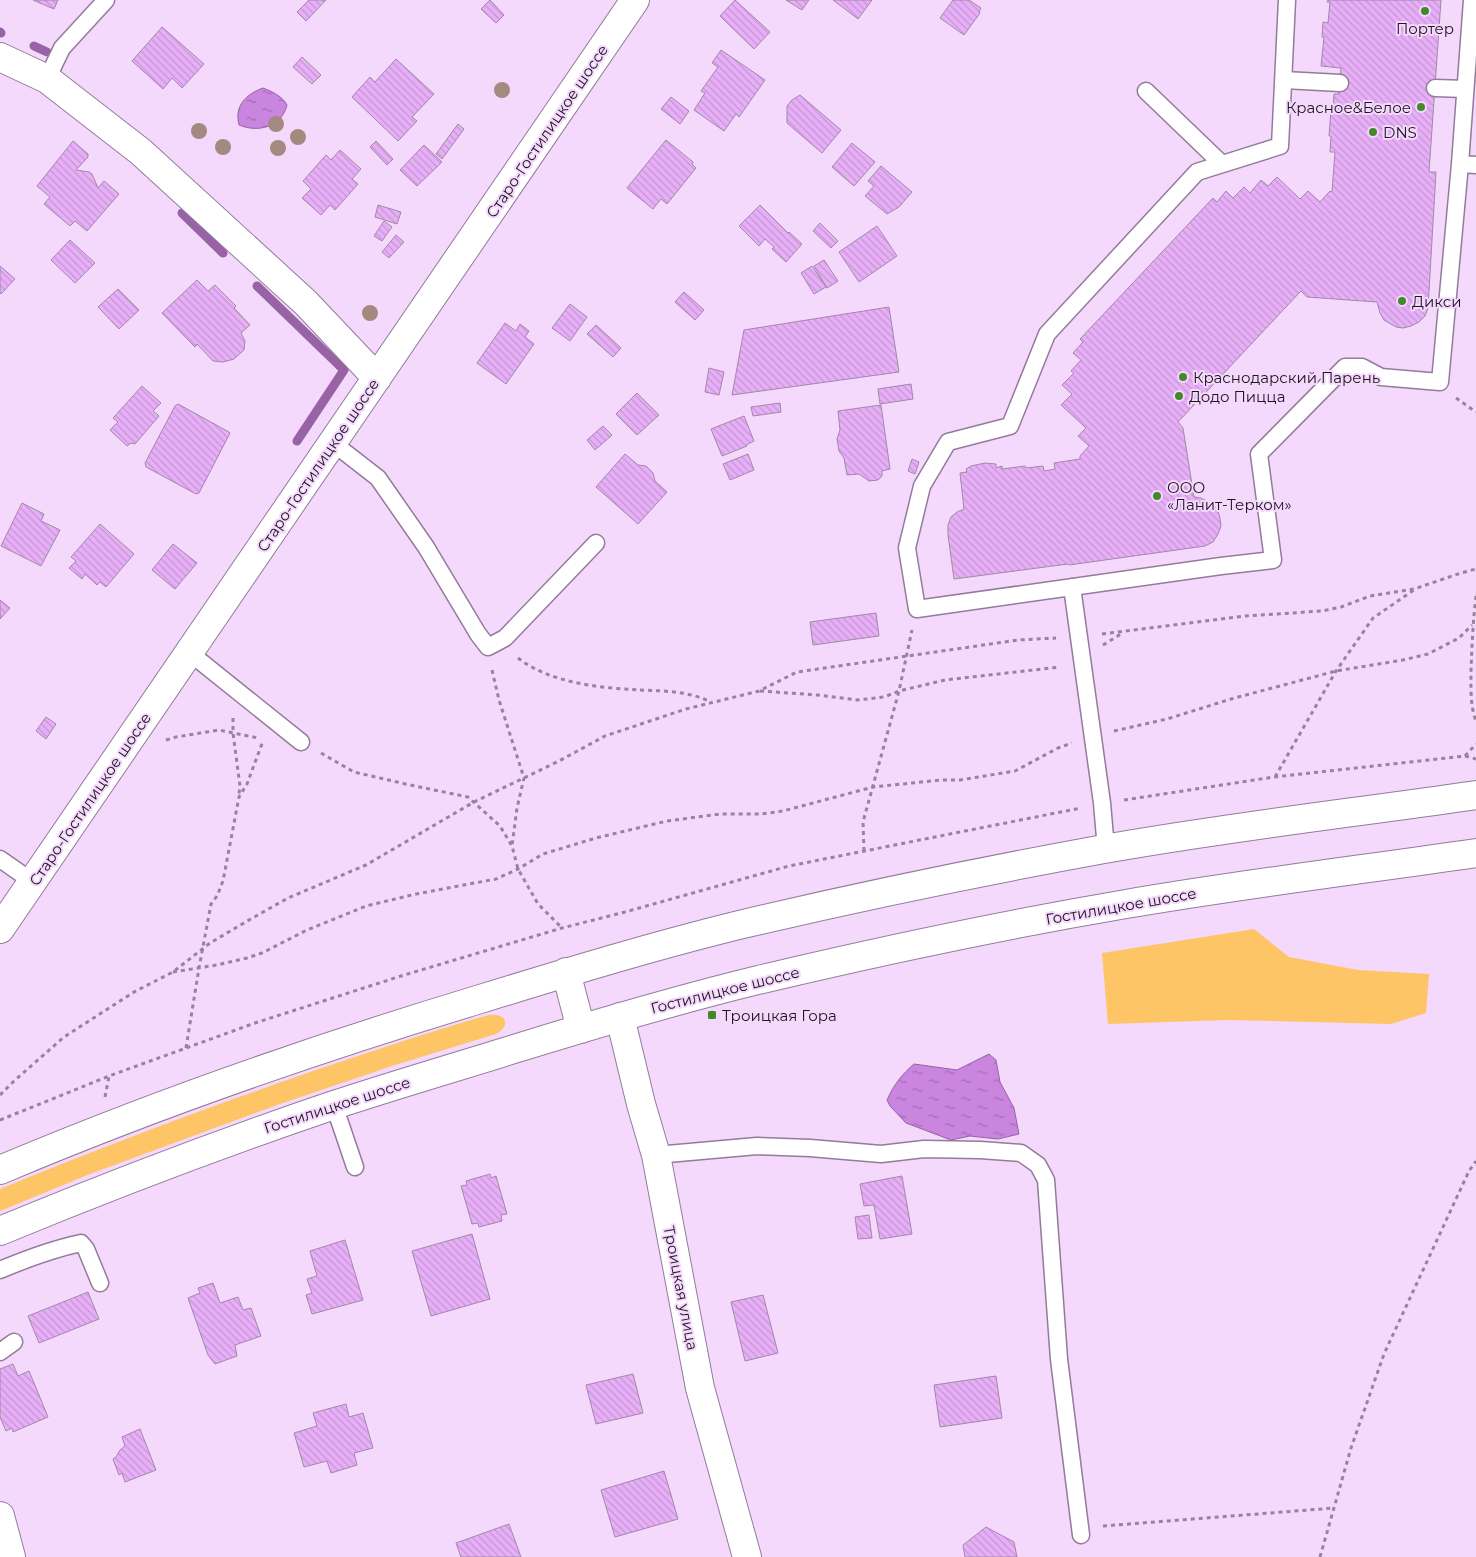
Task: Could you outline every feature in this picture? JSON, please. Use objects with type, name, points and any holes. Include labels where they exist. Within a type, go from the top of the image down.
[{"type":"main road","name":"Старо-Гостилицкое шоссе","points":[[0,929],[635,0]]},
{"type":"main road","points":[[0,57],[47,79],[148,159],[306,302],[377,378]]},
{"type":"main road","points":[[0,1170],[98,1129],[283,1061],[566,972],[742,925],[865,897],[1106,849],[1476,795]]},
{"type":"main road","name":"Гостилицкое шоссе","points":[[0,1231],[116,1184],[334,1105],[653,1007],[758,980],[1003,927],[1127,904],[1476,853]]},
{"type":"main road","points":[[566,972],[581,1029]]},
{"type":"main road","name":"Троицкая улица","points":[[620,1017],[641,1104],[656,1155],[700,1388],[747,1557]]},
{"type":"main road","points":[[0,1516],[11,1557]]},
{"type":"lane","points":[[47,79],[62,48],[106,0]]},
{"type":"lane","points":[[1287,0],[1280,146],[1197,172],[1047,334],[1010,426],[948,442],[922,486],[907,548],[917,609],[1273,560],[1259,454],[1345,367],[1362,367],[1381,377],[1440,382],[1468,164],[1465,89],[1472,0]]},
{"type":"lane","points":[[1284,80],[1340,83]]},
{"type":"lane","points":[[1435,88],[1465,89]]},
{"type":"lane","points":[[1146,91],[1222,164]]},
{"type":"lane","points":[[333,442],[378,478],[426,547],[478,634],[493,645],[505,638],[596,543]]},
{"type":"lane","points":[[1072,587],[1102,803],[1106,849]]},
{"type":"lane","points":[[190,653],[301,742]]},
{"type":"lane","points":[[0,858],[33,882]]},
{"type":"lane","points":[[334,1105],[355,1167]]},
{"type":"lane","points":[[656,1155],[757,1146],[881,1154],[924,1149],[980,1150],[1021,1153],[1038,1165],[1046,1180],[1059,1359],[1081,1529]]},
{"type":"lane","points":[[0,1270],[36,1256],[81,1243],[86,1249],[100,1283]]},
{"type":"lane","points":[[0,1352],[14,1342]]},
{"type":"path","points":[[0,1095],[64,1037],[134,992],[173,972],[203,948],[249,920],[288,898],[366,865],[474,802],[559,762],[605,736],[686,709],[759,691],[797,672],[1018,640],[1124,632],[1236,617],[1322,611],[1341,607],[1370,596],[1414,589],[1476,569]]},
{"type":"path","points":[[1274,777],[1336,671],[1374,618],[1414,589]]},
{"type":"path","points":[[1476,596],[1472,625],[1471,689],[1473,714],[1476,721]]},
{"type":"path","points":[[864,851],[863,822],[899,691],[917,609]]},
{"type":"path","points":[[173,972],[248,958],[307,930],[366,906],[416,894],[496,879],[518,869],[543,854],[667,820],[720,814],[761,814],[783,811],[873,787],[941,780],[960,780],[1015,771],[1058,748],[1092,735],[1167,719],[1231,699],[1336,671],[1428,654],[1459,638],[1472,625]]},
{"type":"path","points":[[759,691],[817,694],[858,700],[884,697],[899,691],[945,680],[1057,668],[1082,658],[1124,632]]},
{"type":"path","points":[[512,846],[516,808],[524,778],[490,660],[493,645],[542,672],[561,678],[592,686],[681,692],[712,702]]},
{"type":"path","points":[[186,1048],[211,904],[217,896],[223,881],[239,797],[240,786],[233,733],[233,688]]},
{"type":"path","points":[[119,756],[176,736],[219,730],[264,739],[247,784],[239,797]]},
{"type":"path","points":[[301,742],[354,772],[468,797],[500,826],[512,846],[518,869],[538,904],[562,928]]},
{"type":"path","points":[[1466,756],[1476,744]]},
{"type":"path","points":[[1320,1557],[1351,1448],[1384,1354],[1469,1171],[1476,1162]]},
{"type":"path","points":[[1081,1529],[1334,1508]]},
{"type":"shaded area","points":[[1254,929],[1289,957],[1358,970],[1429,974],[1426,1013],[1391,1024],[1228,1020],[1108,1024],[1102,953]]},
{"type":"shaded area","points":[[489,1015],[500,1016],[505,1020],[504,1027],[496,1034],[392,1066],[280,1104],[90,1174],[0,1211],[0,1189],[39,1173],[157,1127],[276,1084],[402,1041]]},
{"type":"water","points":[[263,88],[283,99],[287,105],[284,113],[275,123],[261,128],[239,125],[238,112],[243,102],[251,94]]},
{"type":"water","points":[[989,1054],[996,1060],[1000,1082],[1014,1108],[1019,1134],[998,1139],[970,1136],[951,1140],[906,1123],[890,1106],[887,1100],[898,1080],[914,1064],[957,1070]]},
{"type":"building","points":[[33,0],[58,0],[54,9]]},
{"type":"building","points":[[309,0],[326,0],[306,21],[297,12]]},
{"type":"building","points":[[490,0],[504,15],[496,23],[481,9]]},
{"type":"building","points":[[735,0],[770,32],[754,49],[720,16]]},
{"type":"building","points":[[786,0],[809,0],[802,10]]},
{"type":"building","points":[[833,0],[872,0],[858,19]]},
{"type":"building","points":[[953,0],[969,0],[981,8],[980,13],[964,35],[940,18]]},
{"type":"building","points":[[1328,0],[1441,0],[1429,172],[1436,172],[1428,308],[1425,316],[1411,326],[1396,327],[1384,320],[1377,302],[1307,297],[1301,291],[1178,422],[1183,428],[1194,497],[1201,498],[1214,505],[1218,511],[1221,526],[1213,542],[1205,546],[954,579],[948,525],[951,517],[964,509],[960,473],[967,472],[966,469],[971,466],[985,463],[996,464],[996,468],[1002,466],[1002,469],[1043,466],[1044,471],[1055,469],[1054,463],[1080,459],[1080,456],[1089,446],[1078,436],[1086,428],[1061,405],[1072,394],[1062,385],[1074,373],[1071,371],[1081,360],[1073,353],[1083,342],[1080,339],[1213,198],[1217,202],[1226,191],[1233,198],[1244,187],[1250,193],[1261,180],[1268,186],[1277,177],[1300,199],[1308,191],[1320,202],[1330,191],[1332,192],[1335,152],[1330,152],[1331,136],[1329,136],[1331,109],[1333,109],[1334,94],[1339,94],[1341,68],[1321,66],[1324,37],[1322,37],[1323,22],[1328,23],[1330,2],[1327,2]]},
{"type":"building","points":[[162,27],[204,64],[182,88],[172,78],[163,89],[132,61]]},
{"type":"building","points":[[721,50],[765,80],[739,117],[736,114],[724,131],[694,110],[705,93],[701,91],[718,67],[712,63]]},
{"type":"building","points":[[302,57],[321,75],[312,84],[293,67]]},
{"type":"building","points":[[396,59],[434,94],[412,117],[417,121],[398,141],[352,97],[370,77],[375,82]]},
{"type":"building","points":[[800,95],[841,130],[822,153],[787,123],[787,106]]},
{"type":"building","points":[[671,97],[689,111],[680,124],[661,109]]},
{"type":"building","points":[[458,124],[464,129],[442,159],[436,154]]},
{"type":"building","points":[[666,140],[693,162],[692,164],[696,168],[667,204],[661,199],[653,209],[627,188]]},
{"type":"building","points":[[73,141],[88,154],[88,157],[76,170],[92,174],[98,188],[104,181],[119,194],[87,231],[75,221],[70,226],[44,204],[50,197],[37,186]]},
{"type":"building","points":[[376,141],[393,159],[387,165],[370,147]]},
{"type":"building","points":[[852,143],[875,162],[854,186],[832,167]]},
{"type":"building","points":[[424,145],[442,162],[417,186],[400,170]]},
{"type":"building","points":[[340,150],[361,169],[352,179],[358,184],[335,210],[330,205],[321,215],[302,198],[311,189],[303,181],[326,155],[331,160]]},
{"type":"building","points":[[881,166],[912,192],[899,207],[887,214],[865,196],[874,186],[868,181]]},
{"type":"building","points":[[378,205],[401,212],[397,224],[375,217]]},
{"type":"building","points":[[760,205],[802,244],[786,262],[772,249],[774,247],[765,239],[759,246],[739,226]]},
{"type":"building","points":[[384,221],[392,227],[382,241],[374,236]]},
{"type":"building","points":[[820,223],[838,241],[831,248],[813,231]]},
{"type":"building","points":[[877,226],[897,256],[859,282],[839,252]]},
{"type":"building","points":[[396,235],[404,242],[389,258],[382,252]]},
{"type":"building","points":[[70,240],[95,263],[75,283],[51,260]]},
{"type":"building","points":[[824,260],[838,281],[827,288],[814,266]]},
{"type":"building","points":[[0,266],[15,279],[1,294],[0,293]]},
{"type":"building","points":[[812,266],[826,287],[814,294],[801,273]]},
{"type":"building","points":[[197,280],[208,291],[215,285],[236,306],[234,308],[250,325],[241,333],[245,341],[244,350],[234,359],[223,362],[213,361],[197,344],[195,347],[162,313]]},
{"type":"building","points":[[118,289],[139,310],[119,329],[98,307]]},
{"type":"building","points":[[684,292],[704,310],[695,320],[675,302]]},
{"type":"building","points":[[570,304],[587,317],[570,341],[552,328]]},
{"type":"building","points":[[889,307],[899,372],[732,395],[744,330]]},
{"type":"building","points":[[505,323],[516,331],[520,324],[529,331],[525,337],[534,344],[506,384],[477,363]]},
{"type":"building","points":[[596,325],[621,348],[613,357],[587,334]]},
{"type":"building","points":[[709,368],[724,372],[719,395],[705,392]]},
{"type":"building","points":[[911,384],[913,399],[880,404],[878,389]]},
{"type":"building","points":[[142,386],[161,403],[153,411],[159,416],[135,444],[131,443],[127,446],[110,430],[118,422],[113,418]]},
{"type":"building","points":[[637,393],[659,415],[637,435],[616,414]]},
{"type":"building","points":[[780,403],[781,412],[753,416],[751,407]]},
{"type":"building","points":[[178,404],[230,433],[199,493],[196,494],[146,467],[145,463],[175,406]]},
{"type":"building","points":[[881,405],[890,469],[882,471],[882,476],[878,480],[869,481],[859,474],[847,475],[844,458],[839,451],[837,439],[840,430],[838,411]]},
{"type":"building","points":[[744,416],[754,441],[747,446],[722,456],[711,429]]},
{"type":"building","points":[[603,426],[612,435],[595,450],[587,440]]},
{"type":"building","points":[[625,454],[638,465],[646,466],[653,473],[655,481],[667,492],[638,524],[596,487]]},
{"type":"building","points":[[748,454],[754,470],[730,480],[723,464]]},
{"type":"building","points":[[912,459],[919,462],[915,474],[908,471]]},
{"type":"building","points":[[22,503],[44,514],[41,521],[60,530],[41,566],[1,546]]},
{"type":"building","points":[[100,524],[134,554],[106,587],[100,582],[97,585],[85,574],[82,579],[69,568],[76,561],[71,557]]},
{"type":"building","points":[[173,544],[197,563],[175,589],[152,570]]},
{"type":"building","points":[[0,600],[10,608],[0,619]]},
{"type":"building","points":[[876,613],[879,636],[813,645],[810,622]]},
{"type":"building","points":[[46,717],[56,724],[46,739],[36,731]]},
{"type":"building","points":[[490,1174],[491,1178],[496,1176],[507,1214],[501,1215],[502,1221],[479,1227],[478,1223],[472,1224],[461,1186],[467,1185],[466,1181]]},
{"type":"building","points":[[902,1176],[912,1234],[880,1239],[874,1205],[864,1206],[860,1184]]},
{"type":"building","points":[[869,1215],[872,1238],[858,1239],[855,1217]]},
{"type":"building","points":[[472,1234],[490,1299],[431,1316],[412,1251]]},
{"type":"building","points":[[345,1240],[363,1300],[312,1314],[306,1295],[312,1293],[307,1279],[317,1276],[310,1251]]},
{"type":"building","points":[[213,1283],[220,1303],[238,1297],[243,1310],[251,1308],[261,1336],[235,1345],[237,1356],[215,1364],[208,1355],[188,1298],[200,1293],[198,1288]]},
{"type":"building","points":[[88,1292],[99,1319],[39,1343],[28,1316]]},
{"type":"building","points":[[763,1295],[778,1353],[745,1361],[731,1302]]},
{"type":"building","points":[[13,1364],[18,1376],[29,1371],[48,1417],[13,1432],[12,1428],[6,1431],[0,1417],[0,1369]]},
{"type":"building","points":[[633,1374],[643,1413],[596,1424],[586,1385]]},
{"type":"building","points":[[996,1376],[1002,1418],[940,1427],[934,1385]]},
{"type":"building","points":[[346,1404],[349,1417],[363,1413],[373,1448],[354,1453],[357,1465],[331,1473],[327,1461],[304,1467],[294,1433],[317,1426],[313,1413]]},
{"type":"building","points":[[140,1429],[156,1470],[125,1482],[122,1473],[119,1475],[113,1459],[125,1446],[122,1437]]},
{"type":"building","points":[[664,1471],[678,1519],[615,1537],[601,1490]]},
{"type":"building","points":[[509,1524],[521,1557],[461,1557],[456,1543]]},
{"type":"building","points":[[986,1527],[1014,1542],[1017,1557],[965,1557],[963,1545]]},
{"type":"waterway","points":[[34,46],[47,52]]},
{"type":"waterway","points":[[182,213],[223,253]]},
{"type":"waterway","points":[[257,286],[344,370],[297,441]]},
{"type":"place","name":"Портер","points":[[1425,11]]},
{"type":"place","name":"Красное&Белое","points":[[1421,107]]},
{"type":"place","name":"DNS","points":[[1373,132]]},
{"type":"place","name":"Дикси","points":[[1402,301]]},
{"type":"place","name":"Краснодарский Парень","points":[[1183,377]]},
{"type":"place","name":"Додо Пицца","points":[[1179,396]]},
{"type":"place","name":"ООО «Ланит-Терком»","points":[[1157,496]]},
{"type":"place","name":"Троицкая Гора","points":[[712,1015]]}]
